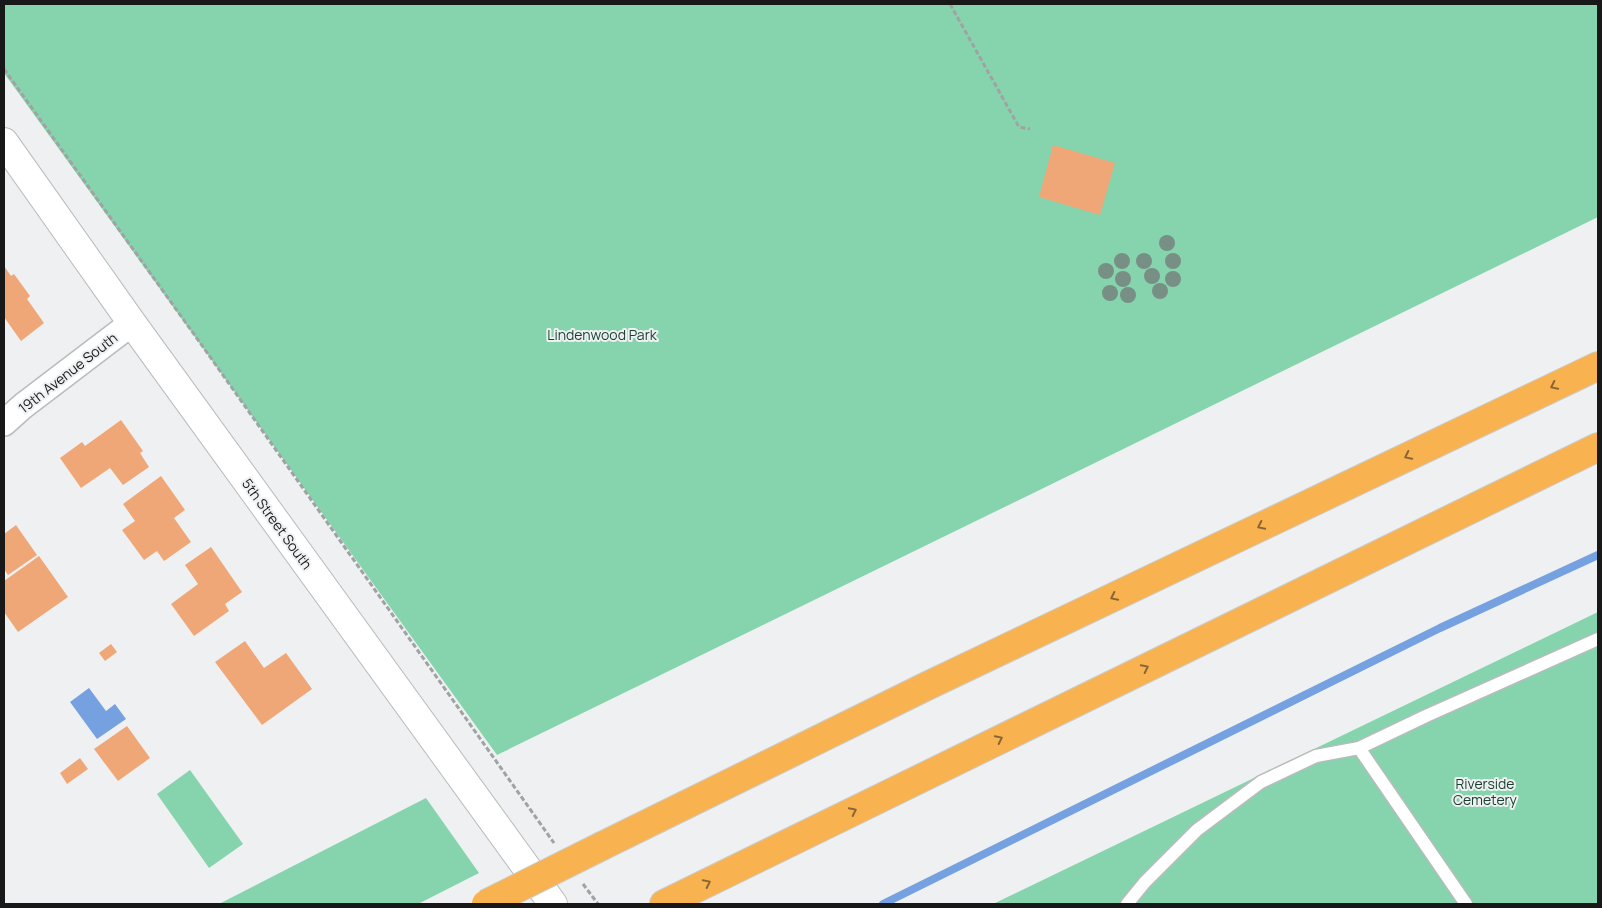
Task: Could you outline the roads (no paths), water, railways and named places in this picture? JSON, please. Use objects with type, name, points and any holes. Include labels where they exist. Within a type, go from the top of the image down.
[{"type":"highway","points":[[486,904],[936,682],[1598,366]]},
{"type":"highway","points":[[664,904],[1598,447]]},
{"type":"street","name":"5th Street South","points":[[4,142],[132,323],[552,904]]},
{"type":"street","name":"19th Avenue South","points":[[4,423],[132,323]]},
{"type":"lane","points":[[1127,904],[1145,882],[1198,830],[1261,782],[1316,756],[1359,748],[1426,716],[1598,640]]},
{"type":"lane","points":[[1359,748],[1466,904]]},
{"type":"water","points":[[89,688],[106,711],[115,704],[126,719],[97,739],[70,702]]},
{"type":"waterway","points":[[883,904],[1440,628],[1598,555]]},
{"type":"park label","name":"Lindenwood Park","points":[[602,335]]},
{"type":"park label","name":"Riverside Cemetery","points":[[1485,792]]}]
